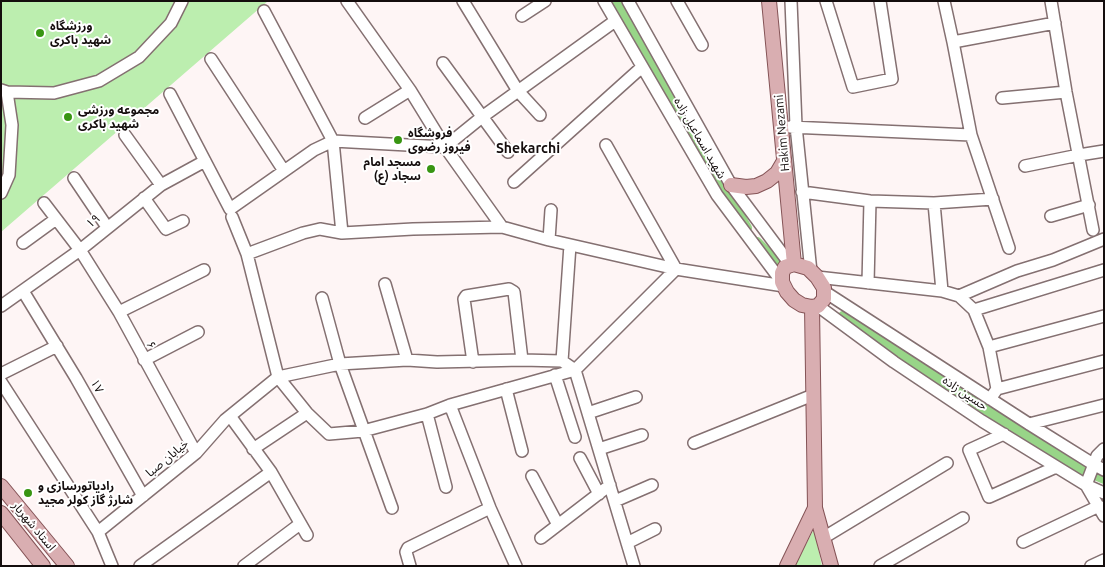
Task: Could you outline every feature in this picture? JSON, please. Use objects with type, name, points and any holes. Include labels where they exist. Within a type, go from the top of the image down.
[{"type":"main road","name":"Hakim Nezami","points":[[770,1],[792,264]]},
{"type":"main road","points":[[731,186],[756,186],[767,181],[777,173],[784,161]]},
{"type":"main road","points":[[815,307],[802,305],[794,300],[783,284],[782,273],[785,267],[792,264],[803,266],[814,275],[825,292],[824,299],[815,307],[813,395],[815,508],[830,566]]},
{"type":"main road","name":"استاد شهریار","points":[[1,486],[68,566]]},
{"type":"main road","points":[[787,566],[815,508]]},
{"type":"main road","name":"استاد شهریار","points":[[1,514],[43,566]]},
{"type":"street","points":[[1,193],[9,175],[12,125],[4,91],[54,93],[99,81],[139,57],[171,23],[182,1]]},
{"type":"street","points":[[347,1],[410,90],[445,147],[502,227]]},
{"type":"street","points":[[463,1],[518,91],[540,116]]},
{"type":"street","points":[[522,16],[545,1]]},
{"type":"street","name":"شهید اسماعیل زاده","points":[[604,1],[717,195],[783,284]]},
{"type":"street","name":"شهید اسماعیل زاده","points":[[628,1],[731,186],[792,264]]},
{"type":"street","points":[[677,1],[702,45]]},
{"type":"street","points":[[791,1],[796,126],[802,192],[814,275],[942,291],[959,296],[974,310],[989,348],[997,389]]},
{"type":"street","points":[[826,1],[853,87],[892,79],[880,1]]},
{"type":"street","points":[[944,1],[971,135],[1009,248]]},
{"type":"street","points":[[1051,1],[1066,92],[1093,230]]},
{"type":"street","points":[[264,11],[334,140],[342,233]]},
{"type":"street","points":[[170,94],[230,209],[314,150],[334,140],[445,147],[518,91],[615,21]]},
{"type":"street","points":[[953,42],[1055,23]]},
{"type":"street","points":[[211,59],[284,171]]},
{"type":"street","points":[[443,63],[508,152]]},
{"type":"street","points":[[514,182],[642,67]]},
{"type":"street","points":[[365,118],[410,90]]},
{"type":"street","points":[[1002,98],[1066,92]]},
{"type":"street","points":[[781,127],[796,126],[971,135]]},
{"type":"street","points":[[125,135],[161,184]]},
{"type":"street","points":[[606,145],[676,269]]},
{"type":"street","points":[[1025,166],[1079,154],[1104,151]]},
{"type":"street","name":"۱۹","points":[[2,303],[23,291],[80,250],[161,184],[205,161]]},
{"type":"street","points":[[74,178],[107,227]]},
{"type":"street","points":[[802,192],[870,201],[934,203],[993,199]]},
{"type":"street","points":[[144,198],[166,229],[183,221]]},
{"type":"street","points":[[868,282],[870,201]]},
{"type":"street","name":"۶","points":[[44,203],[80,250],[119,312],[196,453]]},
{"type":"street","points":[[934,203],[942,291]]},
{"type":"street","points":[[1051,216],[1089,204]]},
{"type":"street","points":[[549,240],[551,210]]},
{"type":"street","points":[[232,216],[247,254],[278,377],[307,413],[329,434],[363,431],[428,414],[450,405],[575,370],[676,269]]},
{"type":"street","points":[[23,243],[56,219]]},
{"type":"street","points":[[247,254],[303,233],[320,229],[342,233],[502,227],[570,246],[676,269],[783,284]]},
{"type":"street","points":[[959,296],[1017,271],[1053,260],[1104,239]]},
{"type":"street","points":[[562,361],[570,246]]},
{"type":"street","points":[[119,312],[204,270]]},
{"type":"street","points":[[974,310],[1104,270]]},
{"type":"street","points":[[385,284],[407,360]]},
{"type":"street","points":[[473,362],[464,299],[466,296],[509,289],[514,292],[522,360]]},
{"type":"street","name":"۱۷","points":[[23,291],[57,346],[143,496]]},
{"type":"street","name":"حسین زاده","points":[[825,292],[1029,424],[1104,470]]},
{"type":"street","points":[[322,298],[340,364],[392,508]]},
{"type":"street","name":"حسین زاده","points":[[815,307],[894,362],[1004,434],[1086,486],[1104,493]]},
{"type":"street","points":[[989,348],[1104,316]]},
{"type":"street","points":[[144,360],[198,332]]},
{"type":"street","points":[[1,374],[57,346]]},
{"type":"street","points":[[278,377],[340,364],[407,360],[473,362],[562,361],[575,370],[615,501],[631,565]]},
{"type":"street","points":[[990,399],[997,389],[1104,361]]},
{"type":"street","points":[[554,376],[575,437]]},
{"type":"street","name":"خیابان صبا","points":[[98,532],[196,453],[230,416],[278,377]]},
{"type":"street","points":[[1,382],[98,532],[112,566]]},
{"type":"street","points":[[506,389],[522,451]]},
{"type":"street","points":[[694,443],[813,395]]},
{"type":"street","points":[[588,413],[636,397]]},
{"type":"street","points":[[450,405],[490,508],[516,566]]},
{"type":"street","points":[[1029,424],[1104,405]]},
{"type":"street","points":[[253,450],[307,413]]},
{"type":"street","points":[[428,414],[446,487]]},
{"type":"street","points":[[230,416],[253,450],[271,472],[306,535]]},
{"type":"street","points":[[1004,434],[969,450],[989,497],[1056,467]]},
{"type":"street","points":[[599,448],[642,435]]},
{"type":"street","points":[[1023,542],[1101,511],[1086,486],[1093,464],[1097,456],[1104,449]]},
{"type":"street","points":[[580,458],[599,494]]},
{"type":"street","points":[[823,538],[947,463]]},
{"type":"street","points":[[140,566],[271,472]]},
{"type":"street","points":[[532,476],[558,525]]},
{"type":"street","points":[[615,501],[652,484]]},
{"type":"street","points":[[540,538],[610,485]]},
{"type":"street","points":[[410,566],[406,552],[408,548],[490,508]]},
{"type":"street","points":[[880,566],[963,518]]},
{"type":"street","points":[[244,566],[300,524]]},
{"type":"street","points":[[627,543],[655,530]]},
{"type":"street","points":[[1091,566],[1104,560]]},
{"type":"green space","name":"مجموعه ورزشی شهید باکری","points":[[1,1],[268,1],[1,232]]},
{"type":"green space","points":[[814,529],[822,566],[795,566]]},
{"type":"waterway","points":[[617,1],[747,228]]},
{"type":"waterway","points":[[757,242],[781,266]]},
{"type":"waterway","points":[[843,316],[1011,426],[1083,470]]},
{"type":"waterway","points":[[1097,476],[1104,479]]},
{"type":"place","name":"ورزشگاه شهید باکری","points":[[40,33]]},
{"type":"place","name":"مجموعه ورزشی شهید باکری","points":[[68,117]]},
{"type":"place","name":"فروشگاه فیروز رضوی","points":[[398,140]]},
{"type":"place","name":"مسجد امام سجاد (ع)","points":[[431,169]]},
{"type":"place","name":"رادیاتورسازی و شارژ گاز کولر مجید","points":[[28,493]]},
{"type":"district","name":"Shekarchi","points":[[528,148]]}]
